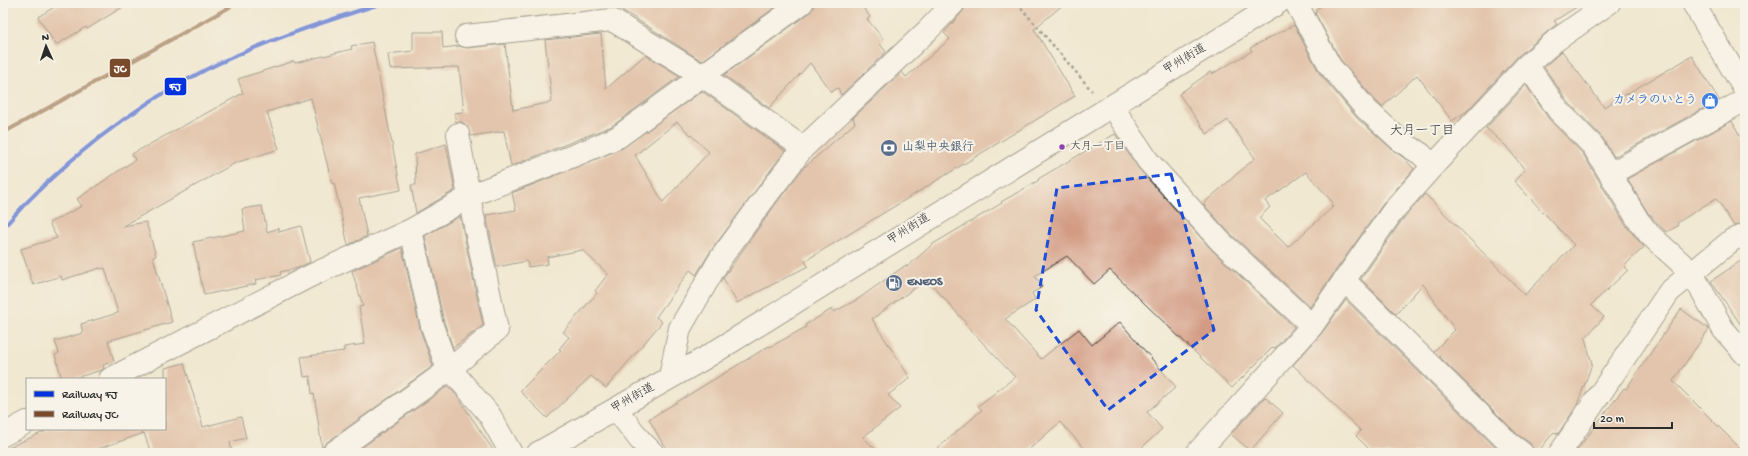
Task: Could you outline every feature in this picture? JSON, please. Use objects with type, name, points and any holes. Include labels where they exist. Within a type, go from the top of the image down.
[{"type":"street","points":[[112,378],[310,276],[411,230],[469,197],[618,137],[802,3]]},
{"type":"street","points":[[670,377],[680,328],[720,259],[803,148],[928,30],[954,3]]},
{"type":"street","name":"甲州街道","points":[[538,453],[705,358],[1278,3]]},
{"type":"street","points":[[1296,3],[1330,66],[1366,109],[1402,142],[1421,154],[1433,166]]},
{"type":"street","points":[[1197,453],[1312,326],[1393,211],[1433,166],[1527,65],[1555,40],[1609,3]]},
{"type":"street","points":[[1693,3],[1745,90]]},
{"type":"street","points":[[466,36],[612,20],[703,76],[803,148]]},
{"type":"street","points":[[1527,65],[1558,110],[1593,146],[1638,220],[1649,234],[1692,273],[1722,329],[1745,354]]},
{"type":"street","points":[[1610,174],[1745,100]]},
{"type":"street","points":[[1120,118],[1148,161],[1220,241],[1312,326]]},
{"type":"street","points":[[333,453],[450,369],[497,330],[469,197],[458,134]]},
{"type":"street","points":[[411,230],[432,326],[446,364],[490,414],[512,453]]},
{"type":"street","points":[[1560,453],[1669,292],[1732,240],[1745,235]]},
{"type":"street","points":[[1344,280],[1510,444],[1522,453]]},
{"type":"street","points":[[616,410],[643,449]]},
{"type":"street","points":[[3,435],[26,423]]},
{"type":"path","points":[[1017,3],[1093,91]]},
{"type":"highlighted area","points":[[1171,174],[1214,330],[1108,410],[1036,310],[1057,188]]},
{"type":"building","points":[[61,3],[129,3],[87,29],[86,27],[56,45],[38,17]]},
{"type":"building","points":[[611,3],[781,3],[702,61]]},
{"type":"building","points":[[814,3],[860,3],[870,17],[867,19],[884,40],[880,44],[886,52],[841,95],[838,88],[831,92],[810,63],[769,108],[724,75],[809,13],[813,8]]},
{"type":"building","points":[[966,3],[1065,3],[1034,29],[1075,96],[805,261],[808,266],[737,303],[723,278],[777,202],[805,166],[855,123],[853,118],[902,72],[906,77],[950,39],[944,33],[963,11]]},
{"type":"building","points":[[1326,3],[1583,3],[1554,21],[1557,24],[1518,56],[1467,111],[1452,121],[1417,75],[1382,107],[1340,59],[1315,13],[1317,12],[1315,10]]},
{"type":"building","points":[[1294,25],[1320,74],[1357,118],[1404,158],[1414,169],[1383,204],[1310,307],[1229,232],[1203,204],[1255,158],[1228,120],[1207,134],[1179,94],[1210,72],[1212,74],[1252,51],[1250,48]],"holes":[[[1306,172],[1333,203],[1331,205],[1333,207],[1288,247],[1259,218],[1270,207],[1265,201]]]},
{"type":"building","points":[[413,32],[442,32],[443,48],[459,46],[467,48],[505,44],[513,110],[552,102],[545,40],[601,34],[606,89],[645,55],[680,76],[612,126],[511,166],[504,131],[471,136],[467,126],[462,122],[456,122],[454,113],[464,112],[459,67],[390,69],[388,54],[413,51]]},
{"type":"building","points":[[372,42],[401,190],[359,198],[367,236],[348,245],[334,183],[332,184],[311,98],[267,112],[279,149],[235,163],[123,226],[146,222],[156,256],[153,257],[172,322],[108,341],[114,361],[103,365],[104,368],[102,370],[74,378],[62,378],[55,355],[59,353],[55,341],[83,333],[81,324],[118,313],[105,268],[100,268],[62,280],[61,276],[33,285],[21,249],[57,238],[49,223],[82,206],[77,199],[135,160],[132,154],[243,93],[238,79],[294,61],[295,63],[352,49],[351,46]]},
{"type":"building","points":[[1562,51],[1604,107],[1692,56],[1719,100],[1614,157],[1602,137],[1568,102],[1544,67]]},
{"type":"building","points":[[1526,85],[1549,119],[1583,154],[1627,227],[1644,247],[1624,266],[1628,270],[1591,305],[1604,317],[1585,338],[1592,364],[1577,405],[1558,434],[1554,432],[1537,453],[1534,453],[1530,443],[1518,435],[1434,351],[1455,330],[1423,284],[1396,314],[1361,279],[1403,219],[1425,194],[1525,295],[1574,245],[1514,181],[1525,170],[1506,146],[1486,128]]},
{"type":"building","points":[[702,91],[785,151],[710,252],[696,275],[690,270],[656,317],[662,322],[606,388],[591,376],[547,418],[520,391],[561,350],[559,349],[569,337],[563,332],[597,293],[595,291],[608,274],[582,250],[547,257],[548,264],[528,267],[527,261],[497,267],[486,215],[516,210],[512,193],[623,148]],"holes":[[[677,122],[709,152],[663,202],[635,155]]]},
{"type":"building","points":[[1732,121],[1745,145],[1745,223],[1734,226],[1716,198],[1677,223],[1678,226],[1666,232],[1648,213],[1627,179]]},
{"type":"building","points":[[1115,134],[1139,169],[1211,249],[1294,327],[1275,348],[1273,347],[1232,388],[1110,270],[1094,284],[1067,256],[1035,276],[1042,287],[1032,293],[1035,300],[1005,319],[1041,359],[1079,329],[1092,345],[1120,322],[1176,387],[1147,412],[1162,429],[1136,453],[1089,453],[1060,422],[1025,453],[932,453],[982,410],[978,406],[1015,377],[965,324],[966,323],[927,279],[872,319],[910,378],[888,395],[900,408],[863,437],[879,453],[673,453],[661,441],[649,419],[769,346],[770,347],[806,327],[805,325],[832,309],[834,312],[858,299],[906,265],[907,267],[933,244],[1002,203],[1001,202],[1039,180],[1038,179]]},
{"type":"building","points":[[446,144],[455,190],[416,213],[411,185],[416,185],[415,154]]},
{"type":"building","points":[[262,206],[267,232],[279,228],[279,232],[301,226],[310,262],[298,268],[280,272],[281,275],[255,280],[256,284],[204,295],[193,242],[245,231],[242,209]]},
{"type":"building","points":[[460,216],[483,325],[453,348],[444,322],[425,236]]},
{"type":"building","points":[[402,248],[420,329],[433,366],[326,443],[322,448],[314,393],[312,394],[310,376],[304,377],[301,357],[344,351],[344,347],[365,344],[359,307],[363,306],[352,271]]},
{"type":"building","points":[[1745,258],[1745,331],[1711,281]]},
{"type":"building","points":[[1346,300],[1501,453],[1373,453],[1356,436],[1361,431],[1293,365],[1321,334]]},
{"type":"building","points":[[1681,309],[1709,329],[1673,381],[1745,453],[1575,453],[1624,388],[1626,389]]},
{"type":"building","points":[[184,363],[203,427],[241,417],[246,438],[230,442],[232,453],[151,453],[144,433],[86,453],[3,453],[3,450],[48,430],[166,430],[165,368]]},
{"type":"building","points":[[448,386],[458,397],[495,453],[354,453]]},
{"type":"building","points":[[1265,397],[1283,413],[1250,451],[1231,434]]},
{"type":"rail line","name":"JC","points":[[3,133],[237,3]]},
{"type":"rail line","name":"FJ","points":[[3,228],[72,160],[124,119],[179,84],[228,59],[272,41],[383,3]]},
{"type":"place","name":"カメラのいとう","points":[[1710,101]]},
{"type":"place","name":"大月一丁目","points":[[1062,147]]},
{"type":"place","name":"山梨中央銀行","points":[[889,148]]},
{"type":"place","name":"ENEOS","points":[[894,283]]},
{"type":"district","name":"大月一丁目","points":[[1422,131]]}]
